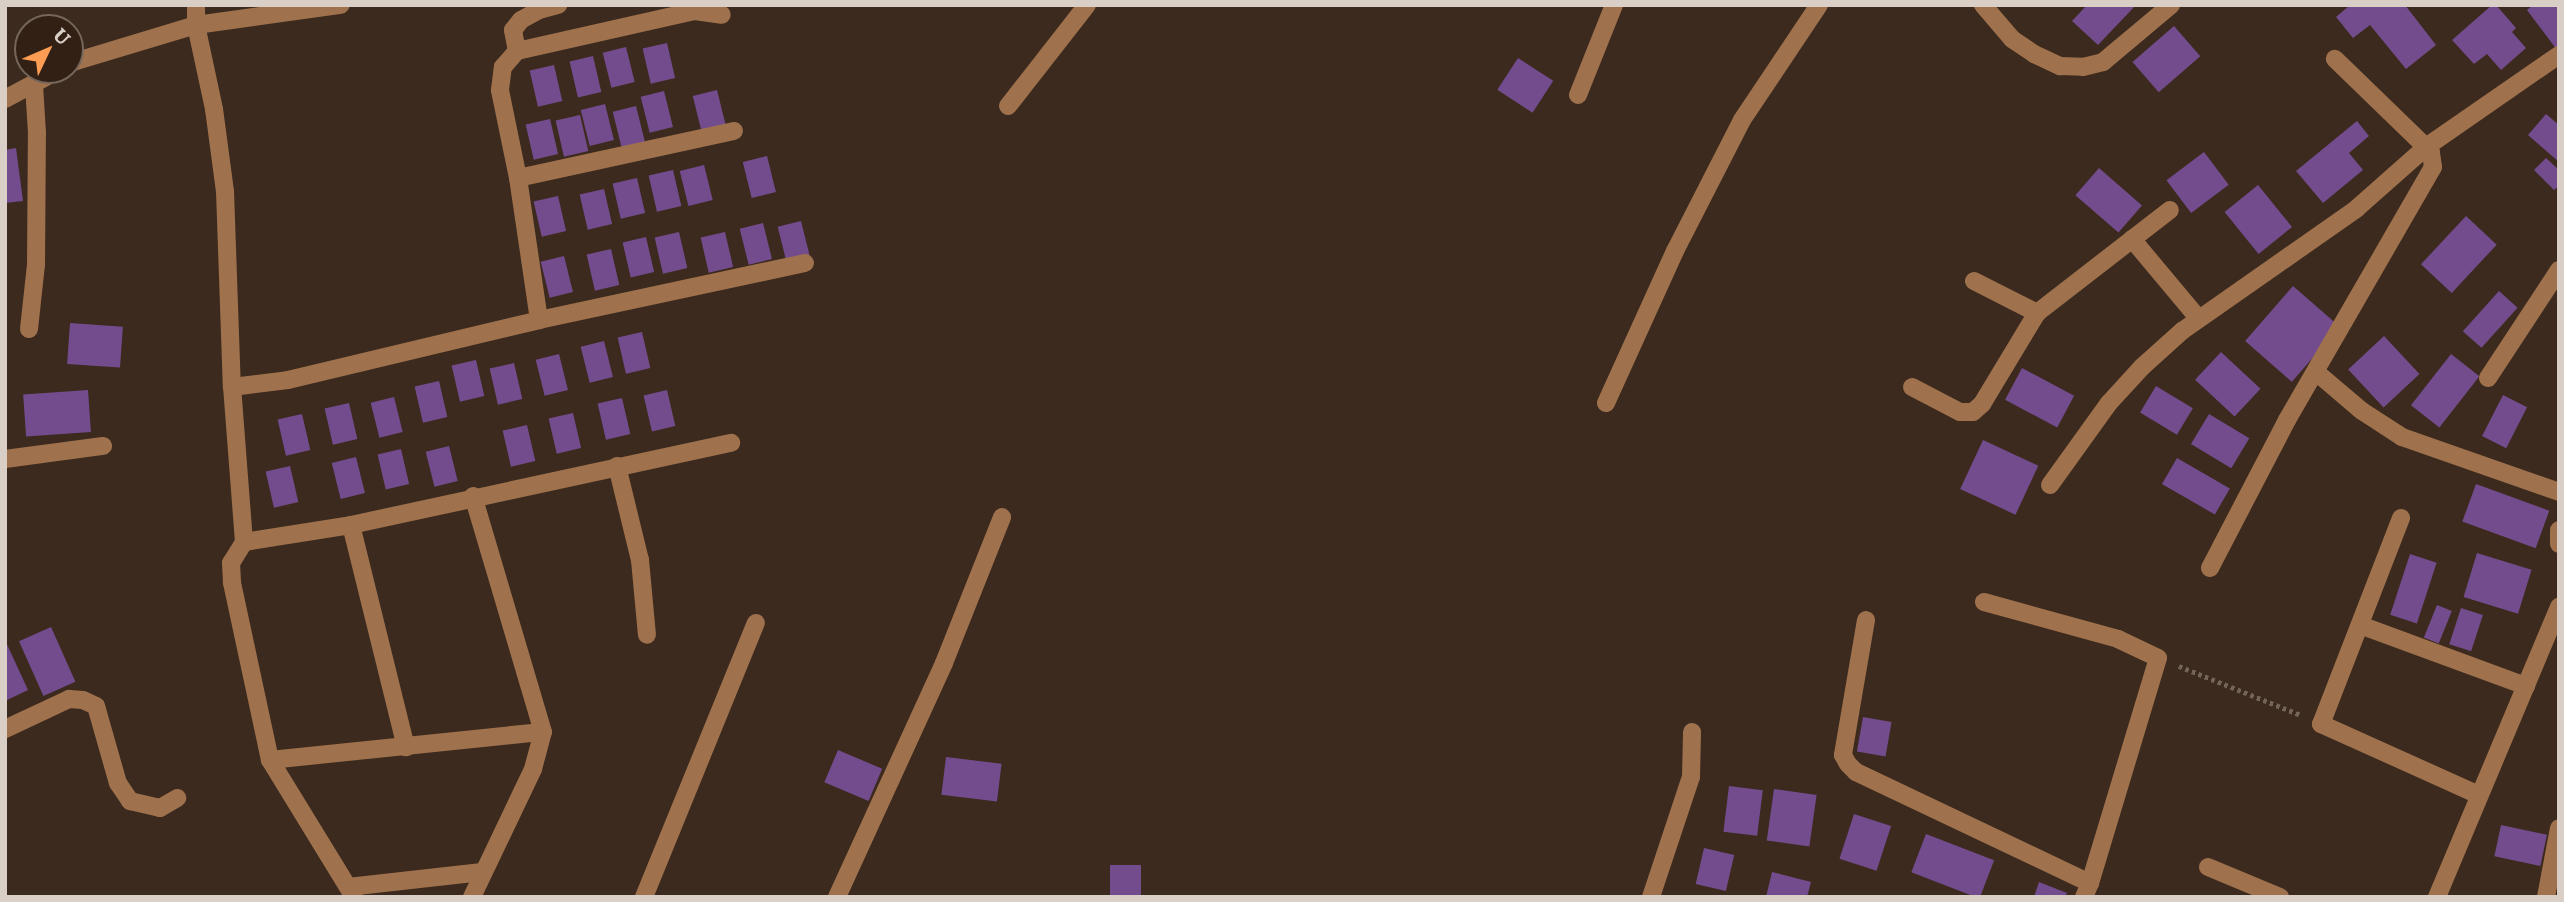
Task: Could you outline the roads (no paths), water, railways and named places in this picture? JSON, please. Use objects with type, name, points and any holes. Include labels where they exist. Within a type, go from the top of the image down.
[{"type":"street","points":[[196,5],[196,25],[214,109],[225,191],[232,387],[244,542],[231,563],[232,582],[270,760],[351,892],[482,872]]},
{"type":"street","points":[[84,59],[196,25],[341,5]]},
{"type":"street","points":[[517,51],[513,30],[521,20],[538,10],[558,5]]},
{"type":"street","points":[[1008,106],[1087,5]]},
{"type":"street","points":[[1578,96],[1614,5]]},
{"type":"street","points":[[1606,403],[1675,251],[1742,120],[1819,5]]},
{"type":"street","points":[[1983,5],[2012,39],[2034,54],[2060,66],[2083,67],[2103,62],[2171,5]]},
{"type":"street","points":[[538,320],[517,178],[500,90],[503,67],[517,51],[691,8],[722,15]]},
{"type":"street","points":[[2050,485],[2109,403],[2142,367],[2199,319],[2356,209],[2426,147],[2559,54]]},
{"type":"street","points":[[2210,568],[2267,457],[2431,173],[2433,156],[2426,147],[2335,59]]},
{"type":"street","points":[[5,99],[34,85],[37,133],[36,265],[29,329]]},
{"type":"street","points":[[517,178],[734,131]]},
{"type":"street","points":[[1912,387],[1960,412],[1973,412],[1982,404],[2037,313],[2170,210]]},
{"type":"street","points":[[2132,239],[2199,319]]},
{"type":"street","points":[[232,387],[288,380],[538,320],[805,263]]},
{"type":"street","points":[[2488,378],[2559,270]]},
{"type":"street","points":[[1974,281],[2037,313]]},
{"type":"street","points":[[2316,372],[2371,418],[2402,438],[2559,492]]},
{"type":"street","points":[[244,542],[351,525],[473,496],[731,443]]},
{"type":"street","points":[[5,459],[103,446]]},
{"type":"street","points":[[617,466],[640,561],[647,635]]},
{"type":"street","points":[[472,897],[533,769],[543,732],[473,496]]},
{"type":"street","points":[[837,897],[944,663],[1002,517]]},
{"type":"street","points":[[2400,518],[2321,724],[2479,795]]},
{"type":"street","points":[[351,525],[406,747]]},
{"type":"street","points":[[2559,530],[2559,544]]},
{"type":"street","points":[[1866,620],[1843,755],[1848,764],[1856,772],[2087,890],[2158,658],[2118,639],[1984,603]]},
{"type":"street","points":[[2437,897],[2559,607]]},
{"type":"street","points":[[644,897],[757,623]]},
{"type":"street","points":[[2360,625],[2526,687]]},
{"type":"street","points":[[5,729],[69,699],[83,700],[96,706],[118,783],[130,801],[160,808],[177,798]]},
{"type":"street","points":[[270,760],[543,732]]},
{"type":"street","points":[[1656,895],[1691,777],[1692,732]]},
{"type":"street","points":[[2546,897],[2559,828]]},
{"type":"street","points":[[2208,867],[2260,893],[2280,897]]}]
